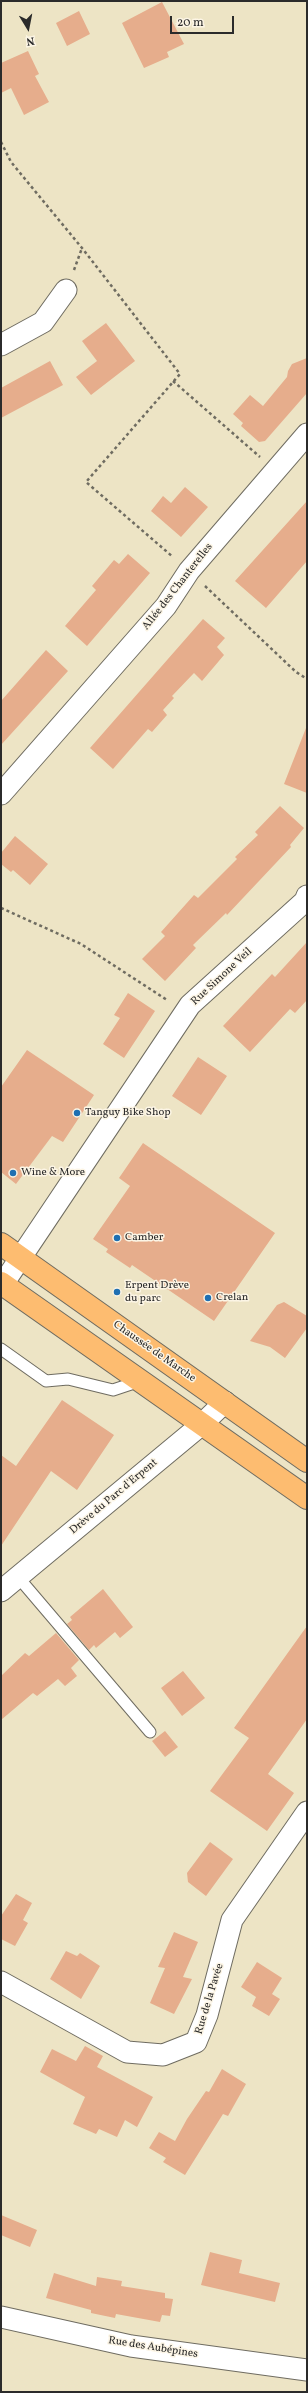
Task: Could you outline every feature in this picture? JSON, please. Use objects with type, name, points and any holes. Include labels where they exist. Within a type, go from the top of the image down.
[{"type":"main road","name":"Chaussée de Marche","points":[[1,1244],[307,1461]]},
{"type":"main road","points":[[2,1284],[307,1498]]},
{"type":"street","points":[[1,345],[42,322],[66,290]]},
{"type":"street","name":"Allée des Chanterelles","points":[[1,794],[166,606],[189,571],[307,434]]},
{"type":"street","name":"Rue Simone Veil","points":[[2,1284],[21,1258],[190,1005],[305,901],[307,896]]},
{"type":"street","name":"Drève du Parc d'Erpent","points":[[1,1591],[201,1425],[225,1402]]},
{"type":"street","name":"Rue de la Pavée","points":[[1,1982],[127,2052],[163,2055],[196,2042],[207,2015],[232,1920],[307,1812]]},
{"type":"street","name":"Rue des Aubépines","points":[[1,2317],[131,2346],[307,2370]]},
{"type":"lane","points":[[1,1349],[46,1381],[68,1379],[113,1390],[140,1381]]},
{"type":"lane","points":[[18,1577],[150,1732]]},
{"type":"path","points":[[1,142],[11,162],[82,248],[180,374],[86,482],[189,571],[296,672],[307,679]]},
{"type":"path","points":[[173,381],[275,471]]},
{"type":"path","points":[[1,908],[81,944],[186,1012]]},
{"type":"building","points":[[162,2],[184,44],[167,52],[169,57],[144,68],[122,23]]},
{"type":"building","points":[[79,11],[90,34],[67,46],[56,23]]},
{"type":"building","points":[[28,51],[39,74],[35,76],[49,102],[24,115],[11,88],[1,93],[1,63]]},
{"type":"building","points":[[106,323],[135,361],[91,395],[76,377],[97,361],[82,341]]},
{"type":"building","points":[[307,358],[307,393],[265,441],[259,442],[241,426],[243,423],[233,414],[250,395],[263,406],[287,377],[288,371],[292,364]]},
{"type":"building","points":[[50,361],[63,385],[1,418],[1,388]]},
{"type":"building","points":[[185,487],[208,507],[181,537],[151,511],[163,496],[171,503]]},
{"type":"building","points":[[307,501],[307,561],[266,608],[235,581]]},
{"type":"building","points":[[128,554],[150,573],[87,646],[65,626],[96,590],[92,586],[114,560],[119,564]]},
{"type":"building","points":[[203,619],[225,638],[217,647],[224,655],[202,681],[194,673],[172,696],[174,698],[163,710],[167,715],[152,732],[148,729],[113,769],[90,748]]},
{"type":"building","points":[[46,650],[68,671],[1,745],[1,701]]},
{"type":"building","points":[[307,728],[307,793],[284,784]]},
{"type":"building","points":[[280,806],[304,828],[290,845],[291,847],[227,915],[226,913],[193,945],[196,948],[165,981],[142,959],[165,936],[161,932],[194,895],[198,898],[237,859],[235,857],[258,835],[255,832]]},
{"type":"building","points":[[15,836],[48,864],[30,885],[13,870],[11,872],[1,864],[1,853]]},
{"type":"building","points":[[307,942],[307,1000],[295,1013],[290,1009],[250,1052],[223,1026],[272,974],[275,977]]},
{"type":"building","points":[[128,993],[155,1011],[124,1058],[103,1044],[120,1018],[114,1015]]},
{"type":"building","points":[[27,1050],[94,1095],[63,1142],[52,1136],[16,1184],[1,1172],[1,1087]]},
{"type":"building","points":[[198,1057],[227,1076],[201,1115],[172,1096]]},
{"type":"building","points":[[143,1143],[275,1233],[214,1321],[132,1265],[130,1268],[106,1252],[108,1249],[93,1239],[130,1186],[119,1178]]},
{"type":"building","points":[[284,1302],[307,1316],[307,1328],[285,1358],[270,1347],[250,1341],[277,1305]]},
{"type":"building","points":[[62,1400],[114,1435],[77,1490],[51,1471],[1,1546],[1,1455],[16,1466]]},
{"type":"building","points":[[103,1589],[133,1627],[120,1638],[115,1632],[96,1648],[94,1645],[89,1650],[67,1624],[72,1620],[70,1617]]},
{"type":"building","points":[[307,1626],[307,1719],[268,1774],[294,1793],[267,1831],[210,1791],[249,1738],[234,1728]]},
{"type":"building","points":[[56,1633],[79,1660],[71,1668],[77,1676],[65,1686],[58,1679],[37,1696],[33,1693],[1,1720],[1,1676],[25,1653],[29,1656]]},
{"type":"building","points":[[183,1671],[205,1698],[182,1716],[161,1688]]},
{"type":"building","points":[[165,1731],[178,1747],[165,1757],[152,1741]]},
{"type":"building","points":[[210,1842],[233,1859],[206,1896],[188,1882],[187,1873]]},
{"type":"building","points":[[16,1894],[32,1903],[23,1920],[28,1923],[15,1946],[1,1939],[1,1916]]},
{"type":"building","points":[[174,1932],[198,1942],[183,1977],[192,1979],[174,2014],[150,2003],[165,1968],[158,1967]]},
{"type":"building","points":[[66,1951],[77,1956],[80,1953],[100,1966],[81,1999],[50,1979]]},
{"type":"building","points":[[257,1962],[282,1978],[272,1994],[280,1999],[269,2016],[252,2006],[256,1997],[241,1987]]},
{"type":"building","points":[[85,2046],[103,2056],[97,2067],[153,2097],[137,2127],[125,2120],[117,2137],[99,2129],[96,2134],[73,2124],[85,2097],[40,2072],[52,2049],[76,2061]]},
{"type":"building","points":[[222,2069],[246,2084],[228,2116],[223,2114],[185,2175],[163,2162],[166,2158],[149,2148],[159,2132],[175,2141],[187,2119],[206,2091],[209,2092]]},
{"type":"building","points":[[1,2215],[37,2230],[30,2247],[1,2235]]},
{"type":"building","points":[[210,2252],[242,2260],[239,2273],[280,2283],[275,2302],[201,2285]]},
{"type":"building","points":[[54,2273],[96,2286],[97,2277],[122,2281],[121,2286],[165,2293],[165,2298],[173,2299],[170,2316],[162,2315],[160,2322],[116,2314],[115,2318],[91,2313],[91,2310],[46,2298]]},
{"type":"place","name":"Tanguy Bike Shop","points":[[77,1113]]},
{"type":"place","name":"Wine & More","points":[[13,1173]]},
{"type":"place","name":"Camber","points":[[117,1238]]},
{"type":"place","name":"Erpent Drève du parc","points":[[117,1292]]},
{"type":"place","name":"Crelan","points":[[208,1298]]}]
